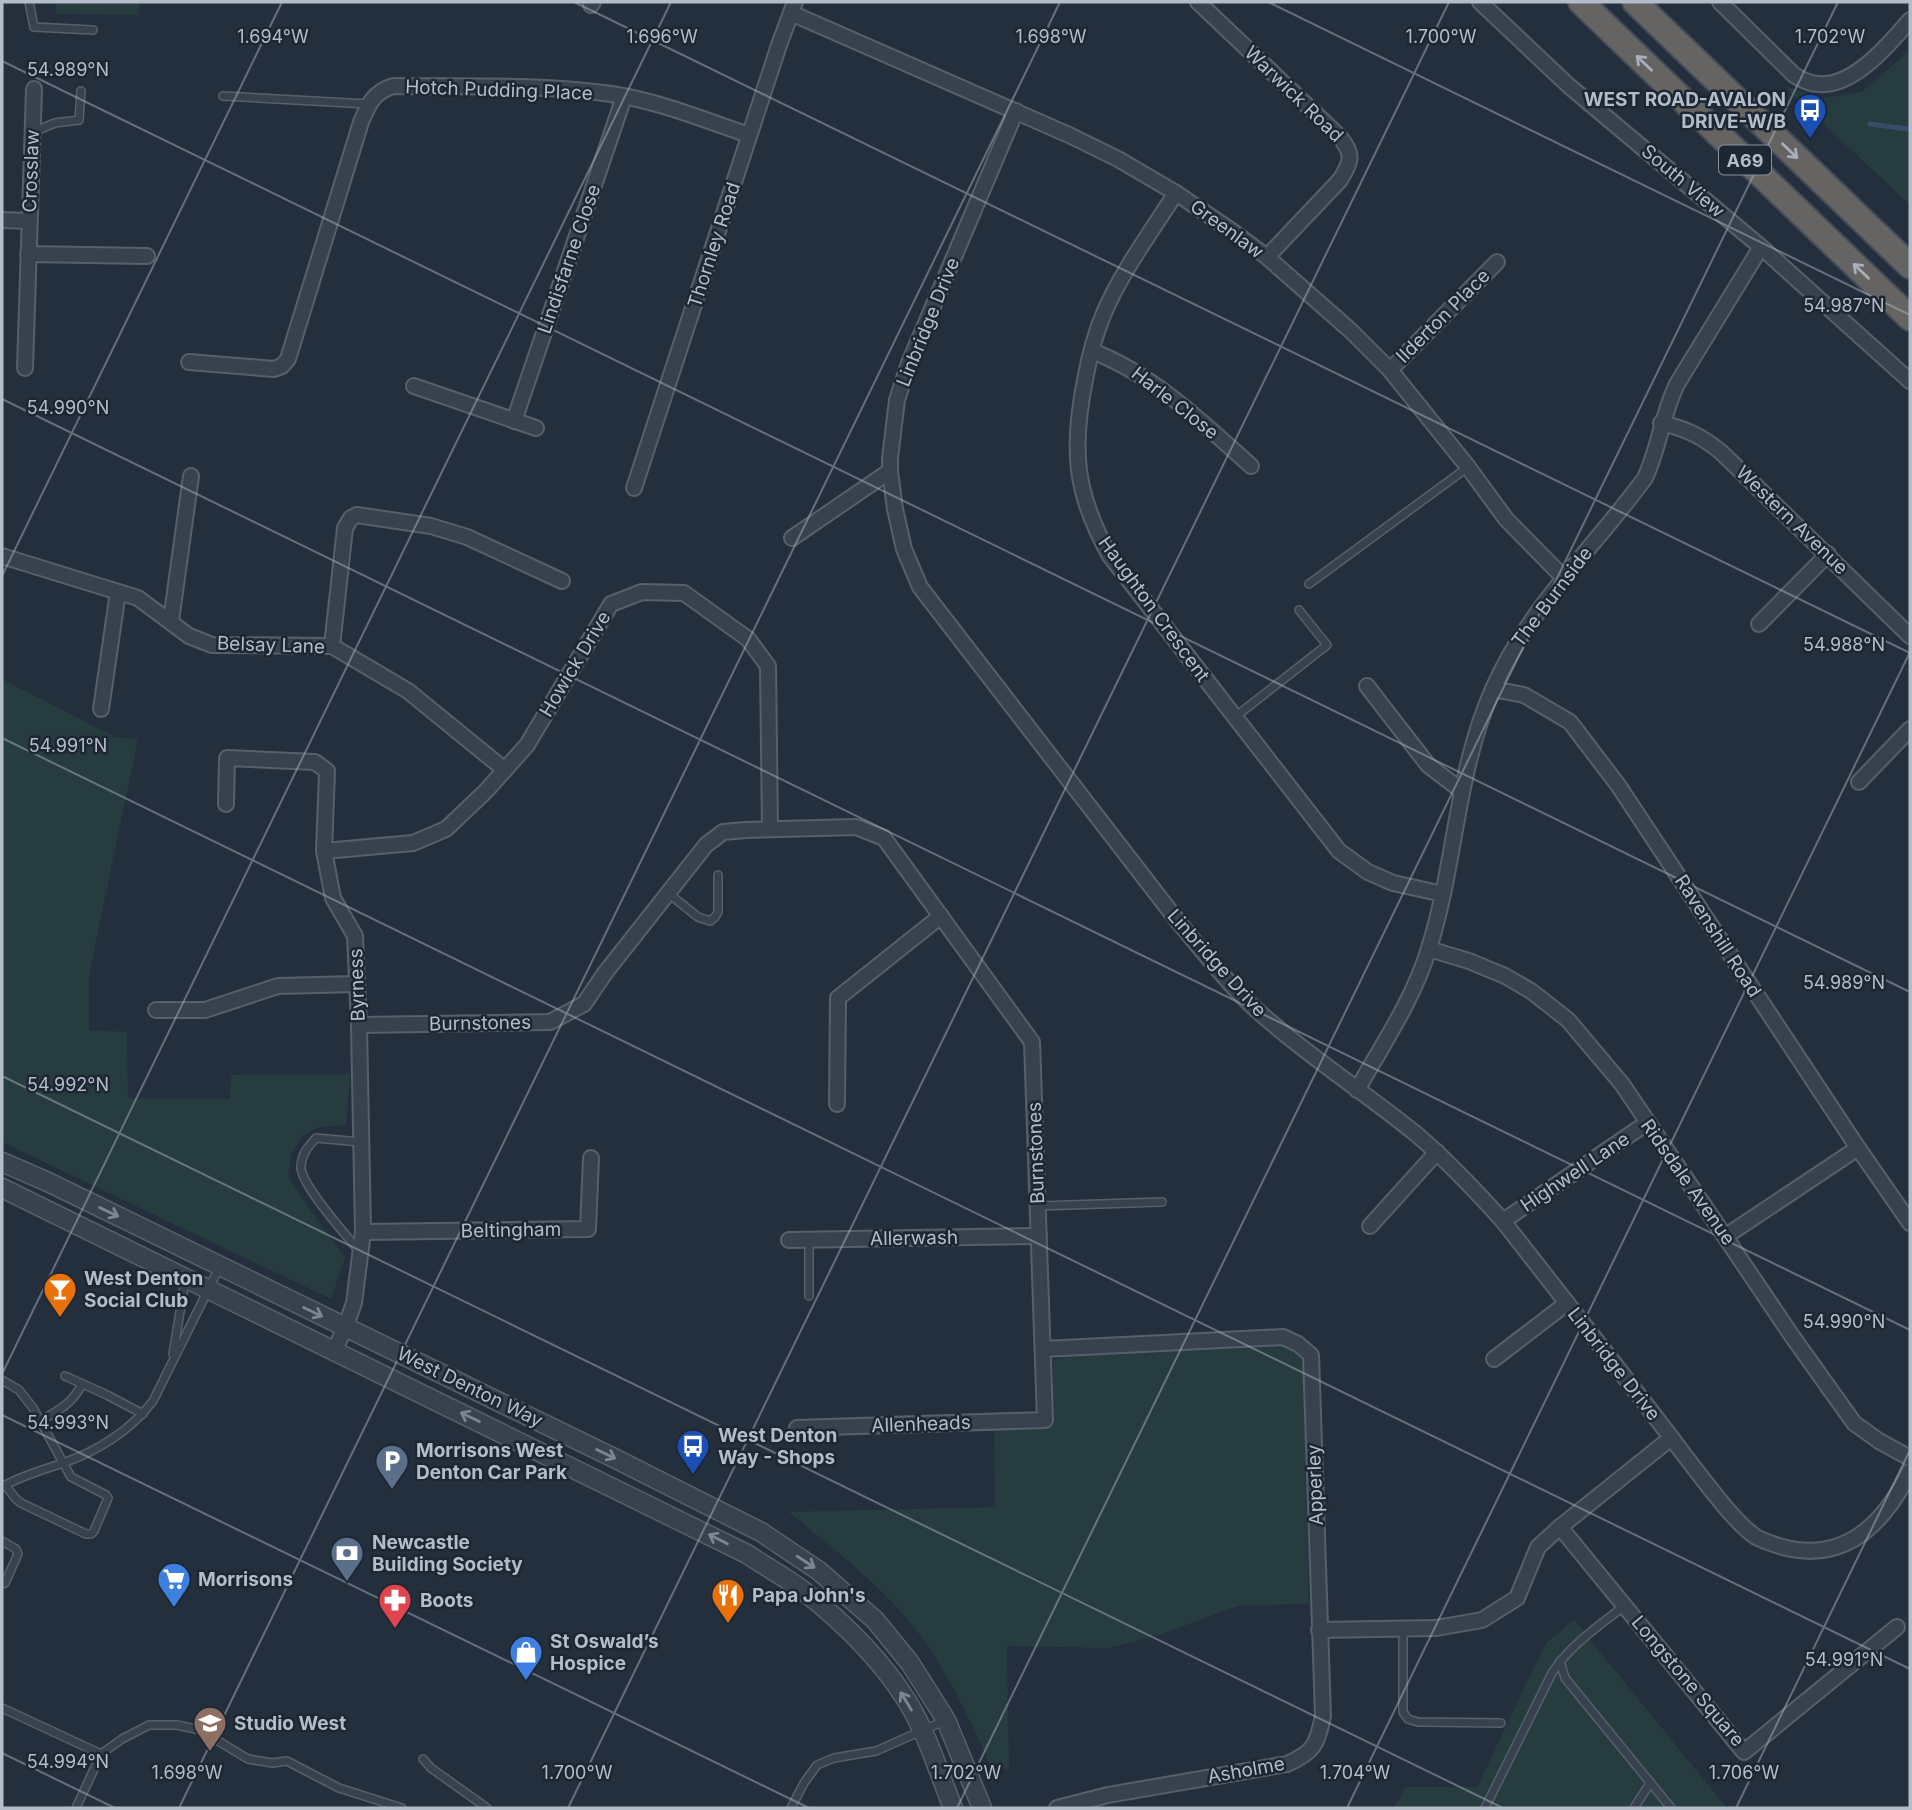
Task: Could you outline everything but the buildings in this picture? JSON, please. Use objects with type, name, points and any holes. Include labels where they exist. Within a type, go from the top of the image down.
[{"type":"highway","name":"A69","points":[[1581,2],[1910,318]]},
{"type":"highway","name":"A69","points":[[1635,2],[1910,267]]},
{"type":"street","name":"Warwick Road","points":[[1198,2],[1348,147],[1350,159],[1340,180],[1267,257]]},
{"type":"street","name":"South View","points":[[1480,2],[1569,86],[1761,247],[1910,381]]},
{"type":"street","points":[[1720,2],[1794,75],[1818,85],[1830,84],[1851,76],[1886,48],[1910,20]]},
{"type":"street","name":"Greenlaw","points":[[793,7],[1118,159],[1176,192],[1267,257],[1351,331],[1390,370],[1506,519],[1564,578]]},
{"type":"street","name":"Thornley Road","points":[[634,488],[793,7]]},
{"type":"street","name":"Hotch Pudding Place","points":[[368,104],[379,91],[393,86],[566,89],[654,103],[749,135]]},
{"type":"street","name":"Crosslaw","points":[[25,368],[34,89]]},
{"type":"street","name":"Lindisfarne Close","points":[[514,421],[624,97]]},
{"type":"street","points":[[189,362],[274,369],[282,366],[288,359],[368,104]]},
{"type":"street","name":"Linbridge Drive","points":[[1016,111],[909,363],[897,400],[890,471],[904,549],[920,587],[1180,924],[1225,978],[1264,1018],[1437,1152],[1503,1221],[1702,1480],[1743,1527],[1758,1538],[1801,1551],[1822,1551],[1844,1545],[1868,1531],[1885,1512],[1901,1490],[1910,1471]]},
{"type":"street","name":"Haughton Crescent","points":[[1176,192],[1103,314],[1080,403],[1076,432],[1078,469],[1084,499],[1098,535],[1110,556],[1339,851],[1368,872],[1393,883],[1443,894]]},
{"type":"street","points":[[2,220],[30,221]]},
{"type":"street","name":"The Burnside","points":[[1357,1090],[1396,1020],[1429,949],[1474,741],[1493,689],[1531,620],[1645,478],[1655,453],[1661,423],[1677,384],[1761,247]]},
{"type":"street","points":[[28,254],[147,256]]},
{"type":"street","name":"Ilderton Place","points":[[1390,370],[1497,262]]},
{"type":"street","name":"Harle Close","points":[[1092,351],[1146,377],[1195,415],[1251,466]]},
{"type":"street","points":[[414,386],[536,428]]},
{"type":"street","name":"Western Avenue","points":[[1661,423],[1684,428],[1703,437],[1721,452],[1910,636]]},
{"type":"street","points":[[792,538],[890,471]]},
{"type":"street","points":[[171,621],[191,476]]},
{"type":"street","points":[[332,646],[345,528],[351,518],[357,515],[430,526],[467,537],[562,581]]},
{"type":"street","points":[[1759,624],[1828,554]]},
{"type":"street","name":"Belsay Lane","points":[[2,557],[138,598],[189,636],[212,645],[332,646],[408,691],[505,770]]},
{"type":"street","points":[[101,709],[118,592]]},
{"type":"street","name":"Howick Drive","points":[[324,851],[413,843],[446,829],[486,792],[527,745],[611,604],[642,592],[684,593],[748,639],[768,666],[770,829]]},
{"type":"street","points":[[1367,686],[1428,765],[1462,791]]},
{"type":"street","name":"Ravenshill Road","points":[[1493,689],[1524,695],[1570,722],[1618,785],[1910,1223]]},
{"type":"street","points":[[1858,782],[1910,729]]},
{"type":"street","name":"Byrness","points":[[226,804],[227,758],[315,762],[327,771],[324,851],[333,898],[355,936],[362,1231],[354,1303],[334,1351]]},
{"type":"street","name":"Burnstones","points":[[359,1025],[551,1022],[584,1004],[605,973],[706,845],[723,832],[856,827],[884,838],[1032,1042],[1045,1420]]},
{"type":"street","points":[[837,1104],[838,998],[941,916]]},
{"type":"street","name":"Ridsdale Avenue","points":[[1429,949],[1505,976],[1531,991],[1568,1020],[1622,1084],[1854,1423],[1910,1458]]},
{"type":"street","points":[[156,1010],[205,1010],[278,986],[356,984]]},
{"type":"street","name":"Highwell Lane","points":[[1503,1221],[1647,1123]]},
{"type":"street","points":[[1726,1236],[1858,1147]]},
{"type":"street","points":[[1370,1226],[1437,1152]]},
{"type":"street","name":"Beltingham","points":[[362,1231],[588,1229],[591,1158]]},
{"type":"street","name":"West Denton Way","points":[[2,1162],[603,1452],[761,1532],[819,1571],[875,1620],[910,1663],[946,1720],[982,1808]]},
{"type":"street","name":"West Denton Way","points":[[2,1188],[747,1554],[803,1591],[860,1640],[886,1672],[908,1702],[953,1808]]},
{"type":"street","name":"Allerwash","points":[[789,1240],[1039,1236]]},
{"type":"street","points":[[1494,1359],[1567,1303]]},
{"type":"street","name":"Apperley","points":[[1043,1349],[1283,1337],[1298,1344],[1311,1355],[1320,1630]]},
{"type":"street","name":"Allenheads","points":[[797,1428],[1045,1420]]},
{"type":"street","points":[[1320,1630],[1436,1628],[1482,1620],[1517,1598],[1538,1547],[1671,1438]]},
{"type":"street","name":"Longstone Square","points":[[1560,1527],[1744,1752],[1897,1627]]},
{"type":"street","name":"Asholme","points":[[1057,1808],[1108,1794],[1287,1764],[1306,1756],[1318,1740],[1323,1716],[1320,1630]]},
{"type":"lane","points":[[29,2],[34,27],[93,30]]},
{"type":"lane","points":[[32,132],[55,123],[79,120],[80,91]]},
{"type":"lane","points":[[223,96],[368,104]]},
{"type":"lane","points":[[1309,584],[1468,467]]},
{"type":"lane","points":[[1235,717],[1327,645],[1299,610]]},
{"type":"lane","points":[[668,893],[698,917],[710,921],[718,912],[719,875]]},
{"type":"lane","points":[[360,1142],[316,1138],[304,1152],[300,1169],[307,1186],[360,1253]]},
{"type":"lane","points":[[1038,1206],[1162,1202]]},
{"type":"lane","points":[[809,1239],[809,1296]]},
{"type":"lane","points":[[2,1380],[19,1390],[33,1408],[63,1463],[71,1477],[108,1498],[91,1534],[21,1503],[3,1486],[63,1463],[82,1456],[114,1438],[143,1414],[153,1401],[220,1266]]},
{"type":"lane","points":[[171,1272],[184,1288],[171,1365]]},
{"type":"lane","points":[[65,1376],[143,1414]]},
{"type":"lane","points":[[40,1421],[65,1407],[82,1384]]},
{"type":"lane","points":[[2,1542],[16,1549],[18,1554],[5,1583],[2,1584]]},
{"type":"lane","points":[[1485,1808],[1560,1661],[1590,1632],[1624,1606]]},
{"type":"lane","points":[[1403,1628],[1403,1712],[1408,1719],[1418,1723],[1501,1723]]},
{"type":"lane","points":[[1560,1661],[1565,1678],[1671,1808]]},
{"type":"lane","points":[[2,1707],[102,1754]]},
{"type":"lane","points":[[791,1808],[807,1777],[817,1765],[834,1758],[876,1751],[946,1720]]},
{"type":"lane","points":[[76,1808],[102,1754],[149,1725],[177,1725],[200,1730],[247,1759],[272,1763],[287,1761],[339,1788],[402,1808]]},
{"type":"lane","points":[[423,1759],[487,1808]]},
{"type":"lane","points":[[1634,1808],[1650,1783]]},
{"type":"green space","points":[[56,2],[139,2],[139,15],[56,14]]},
{"type":"green space","points":[[1910,50],[1910,205],[1782,85],[1822,98],[1862,92]]},
{"type":"green space","points":[[2,679],[115,737],[138,739],[89,974],[89,1030],[127,1032],[128,1098],[230,1099],[231,1075],[350,1074],[346,1125],[319,1127],[302,1136],[291,1154],[288,1176],[345,1257],[331,1299],[2,1142]]},
{"type":"green space","points":[[1279,1344],[1294,1351],[1303,1360],[1309,1604],[1237,1606],[1157,1636],[1109,1648],[1007,1646],[1009,1770],[991,1766],[946,1675],[928,1646],[898,1608],[863,1574],[789,1512],[995,1507],[994,1427],[1051,1426],[1053,1360],[1069,1355]]},
{"type":"green space","points":[[1574,1620],[1727,1808],[1394,1808],[1405,1787],[1477,1787],[1546,1643]]},
{"type":"waterway","points":[[1870,124],[1907,129],[1910,127]]},
{"type":"place","name":"WEST ROAD-AVALON DRIVE-W/B","points":[[1810,140]]},
{"type":"place","name":"West Denton Social Club","points":[[60,1319]]},
{"type":"place","name":"West Denton Way - Shops","points":[[693,1476]]},
{"type":"place","name":"Morrisons West Denton Car Park","points":[[392,1491]]},
{"type":"place","name":"Newcastle Building Society","points":[[347,1583]]},
{"type":"place","name":"Morrisons","points":[[174,1609]]},
{"type":"place","name":"Papa John's","points":[[728,1625]]},
{"type":"place","name":"Boots","points":[[395,1630]]},
{"type":"place","name":"St Oswald’s Hospice","points":[[526,1682]]},
{"type":"place","name":"Studio West","points":[[210,1753]]}]
